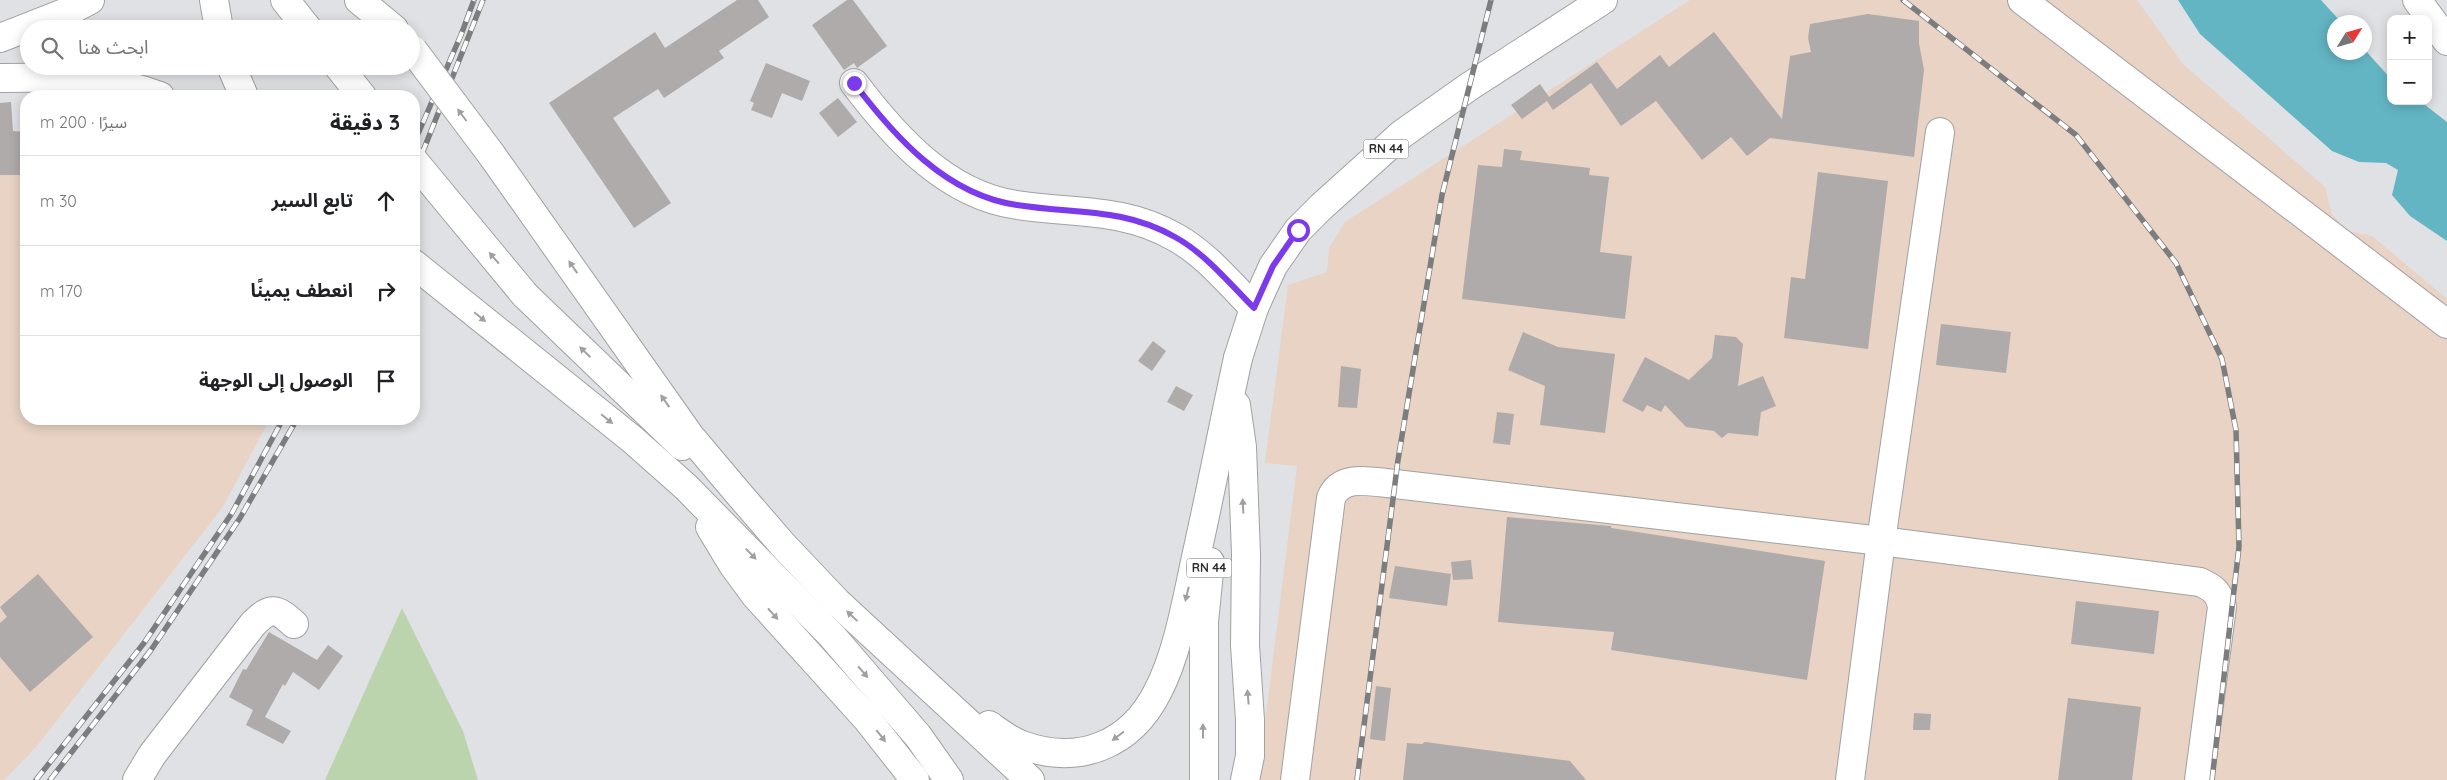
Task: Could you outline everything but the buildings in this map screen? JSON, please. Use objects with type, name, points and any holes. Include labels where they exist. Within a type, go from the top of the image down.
[{"type":"main road","points":[[46,20],[90,0]]},
{"type":"main road","points":[[214,0],[217,20]]},
{"type":"main road","points":[[285,0],[301,20]]},
{"type":"main road","points":[[359,0],[383,20]]},
{"type":"main road","points":[[389,0],[398,20]]},
{"type":"main road","name":"RN 44","points":[[1204,780],[1204,622],[1207,579],[1218,497],[1236,405],[1238,358],[1254,308],[1273,266],[1298,230],[1402,134],[1478,80],[1603,0]]},
{"type":"main road","points":[[2022,0],[2447,324]]},
{"type":"main road","points":[[2417,0],[2447,41]]},
{"type":"main road","points":[[0,38],[20,30]]},
{"type":"main road","points":[[420,58],[491,154],[690,436],[783,545]]},
{"type":"main road","points":[[235,75],[241,90]]},
{"type":"main road","points":[[345,75],[357,90]]},
{"type":"main road","points":[[0,78],[55,77],[91,79],[142,90]]},
{"type":"main road","points":[[854,83],[879,116],[916,154],[971,191],[1014,205],[1094,211],[1150,226],[1176,238],[1202,257],[1254,308]]},
{"type":"main road","points":[[1850,780],[1880,541],[1940,132]]},
{"type":"main road","points":[[420,168],[525,295],[783,545],[837,602],[1030,780]]},
{"type":"main road","points":[[420,269],[633,440],[686,487],[832,636],[918,736],[950,780]]},
{"type":"main road","points":[[900,661],[981,721],[1020,744],[1053,754],[1084,753],[1114,740],[1142,716],[1159,690],[1170,662],[1192,574],[1238,358]]},
{"type":"main road","points":[[1236,405],[1242,447],[1246,554],[1245,645],[1250,756],[1245,780]]},
{"type":"main road","points":[[1295,780],[1331,498],[1334,490],[1340,485],[1356,481],[1880,541],[2200,582],[2212,588],[2219,595],[2222,607],[2199,780]]},
{"type":"main road","points":[[686,487],[733,565],[755,595],[868,719],[914,780]]},
{"type":"main road","points":[[138,780],[152,755],[258,619],[270,611],[278,611],[294,624]]},
{"type":"shaded area","points":[[1690,0],[2137,0],[2183,64],[2325,187],[2332,214],[2348,231],[2372,236],[2447,299],[2447,780],[1258,780],[1297,466],[1265,463],[1288,285],[1327,272],[1329,248],[1345,222]]},
{"type":"shaded area","points":[[0,133],[20,135],[20,425],[267,425],[222,508],[37,746],[4,780],[0,780]]},
{"type":"green space","points":[[402,608],[463,731],[478,780],[325,780]]},
{"type":"water","points":[[2178,0],[2321,0],[2335,15],[2327,15],[2327,60],[2372,60],[2372,58],[2387,75],[2387,105],[2425,105],[2447,122],[2447,241],[2410,216],[2392,195],[2398,170],[2386,163],[2359,162],[2332,151],[2200,34]]},
{"type":"railway","points":[[420,129],[461,35],[474,0]]},
{"type":"railway","points":[[420,159],[483,0]]},
{"type":"railway","points":[[1357,780],[1398,460],[1442,195],[1491,0]]},
{"type":"railway","points":[[1903,0],[2076,135],[2176,263],[2222,359],[2236,430],[2239,547],[2212,780]]},
{"type":"railway","points":[[36,780],[144,643],[232,513],[280,425]]},
{"type":"railway","points":[[50,780],[151,650],[240,518],[294,425]]},
{"type":"route","points":[[854,83],[879,116],[916,154],[942,174],[971,191],[1014,205],[1094,211],[1150,226],[1176,238],[1202,257],[1254,308],[1273,266],[1298,230]]}]
